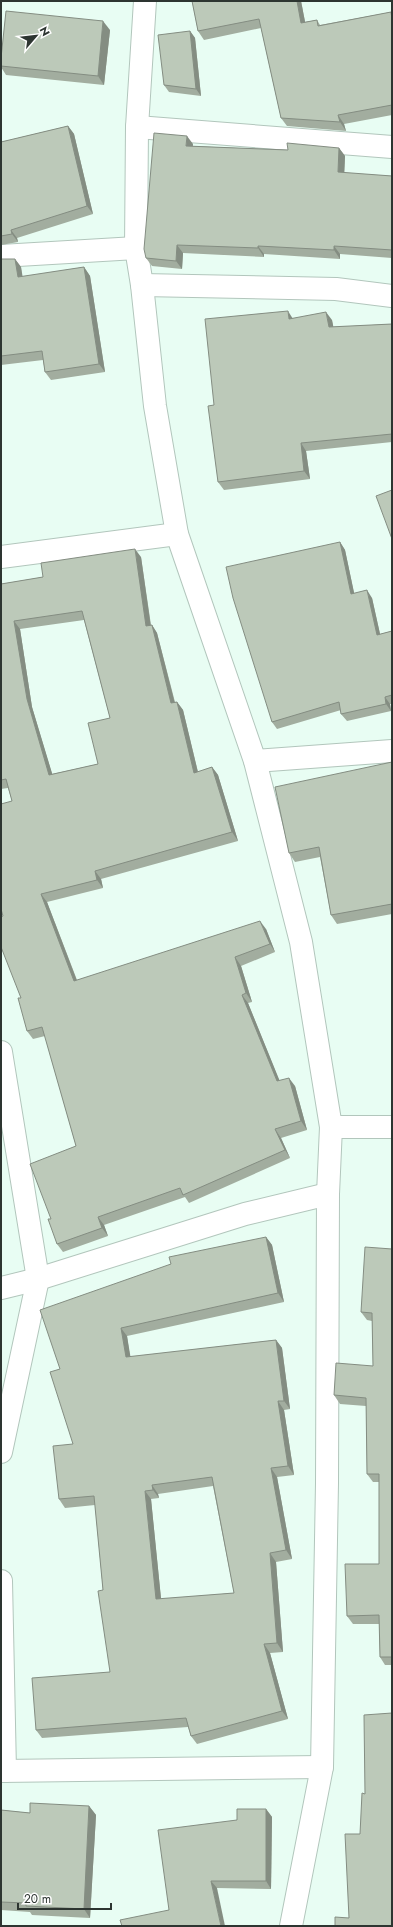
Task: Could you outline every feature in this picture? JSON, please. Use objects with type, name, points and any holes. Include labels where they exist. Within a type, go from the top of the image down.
[{"type":"street","points":[[145,1],[137,127],[136,248],[142,285],[155,406],[177,534],[255,761],[301,942],[331,1127],[328,1194],[327,1483],[322,1767],[291,1926]]},
{"type":"street","points":[[137,127],[392,147]]},
{"type":"street","points":[[1,256],[136,248]]},
{"type":"street","points":[[142,285],[336,288],[392,296]]},
{"type":"street","points":[[1,558],[177,534]]},
{"type":"street","points":[[255,761],[392,751]]},
{"type":"street","points":[[1,1052],[3,1078],[38,1279],[1,1450]]},
{"type":"street","points":[[331,1127],[392,1127]]},
{"type":"street","points":[[1,1288],[38,1279],[245,1214],[328,1194]]},
{"type":"street","points":[[1,1581],[3,1771],[322,1767]]},
{"type":"building","points":[[192,1],[297,1],[301,23],[317,20],[318,26],[391,12],[392,105],[338,115],[340,122],[281,118],[259,19],[198,31]]},
{"type":"building","points":[[6,11],[103,21],[98,76],[1,66]]},
{"type":"building","points":[[190,31],[196,89],[164,85],[158,35]]},
{"type":"building","points":[[68,126],[87,206],[11,230],[12,234],[1,236],[1,142]]},
{"type":"building","points":[[154,133],[187,136],[186,146],[288,150],[287,143],[339,148],[338,172],[392,176],[392,250],[334,246],[334,250],[258,246],[258,248],[177,245],[176,261],[146,258],[144,249]]},
{"type":"building","points":[[1,259],[15,259],[18,277],[84,267],[99,364],[45,372],[42,351],[1,356]]},
{"type":"building","points":[[288,311],[289,319],[326,312],[329,327],[392,324],[392,434],[301,443],[304,471],[218,482],[208,406],[214,405],[205,319]]},
{"type":"building","points":[[392,490],[392,539],[376,496]]},
{"type":"building","points":[[340,542],[351,594],[367,590],[377,635],[392,631],[392,695],[385,697],[386,704],[341,714],[339,702],[272,722],[233,598],[226,567]]},
{"type":"building","points":[[135,549],[146,626],[152,625],[171,703],[177,702],[194,773],[212,767],[232,832],[95,871],[97,880],[41,894],[74,981],[260,921],[270,944],[235,957],[246,993],[242,995],[277,1081],[289,1078],[301,1121],[275,1129],[285,1150],[183,1195],[180,1188],[98,1217],[102,1228],[57,1244],[48,1219],[51,1219],[30,1164],[76,1146],[42,1027],[27,1031],[18,998],[21,998],[1,947],[1,917],[3,916],[1,909],[1,804],[12,801],[6,779],[1,780],[1,584],[43,577],[41,563]],"holes":[[[82,611],[110,718],[88,723],[98,764],[49,775],[27,699],[14,621]]]},
{"type":"building","points":[[392,762],[392,904],[331,915],[319,847],[289,853],[275,787]]},
{"type":"building","points":[[266,1237],[278,1293],[121,1328],[126,1357],[276,1340],[284,1401],[278,1401],[288,1466],[271,1468],[286,1550],[270,1553],[277,1643],[264,1644],[282,1711],[191,1736],[186,1718],[36,1730],[32,1678],[110,1672],[98,1591],[103,1590],[94,1496],[59,1499],[53,1446],[73,1444],[50,1372],[60,1369],[40,1310],[171,1264],[169,1257]],"holes":[[[212,1477],[234,1593],[156,1599],[145,1491],[153,1490],[152,1485]]]},
{"type":"building","points":[[365,1247],[392,1249],[392,1657],[380,1657],[379,1615],[347,1616],[345,1564],[379,1564],[379,1474],[367,1474],[366,1398],[334,1395],[336,1363],[373,1366],[372,1313],[361,1312]]},
{"type":"building","points":[[392,1713],[392,1926],[335,1926],[335,1917],[349,1918],[345,1834],[360,1834],[362,1793],[365,1794],[364,1715]]},
{"type":"building","points":[[30,1803],[89,1806],[84,1909],[26,1906],[26,1903],[1,1902],[1,1810],[30,1813]]},
{"type":"building","points":[[237,1809],[266,1809],[266,1881],[211,1881],[221,1926],[122,1926],[120,1920],[169,1910],[158,1830],[237,1820]]}]
